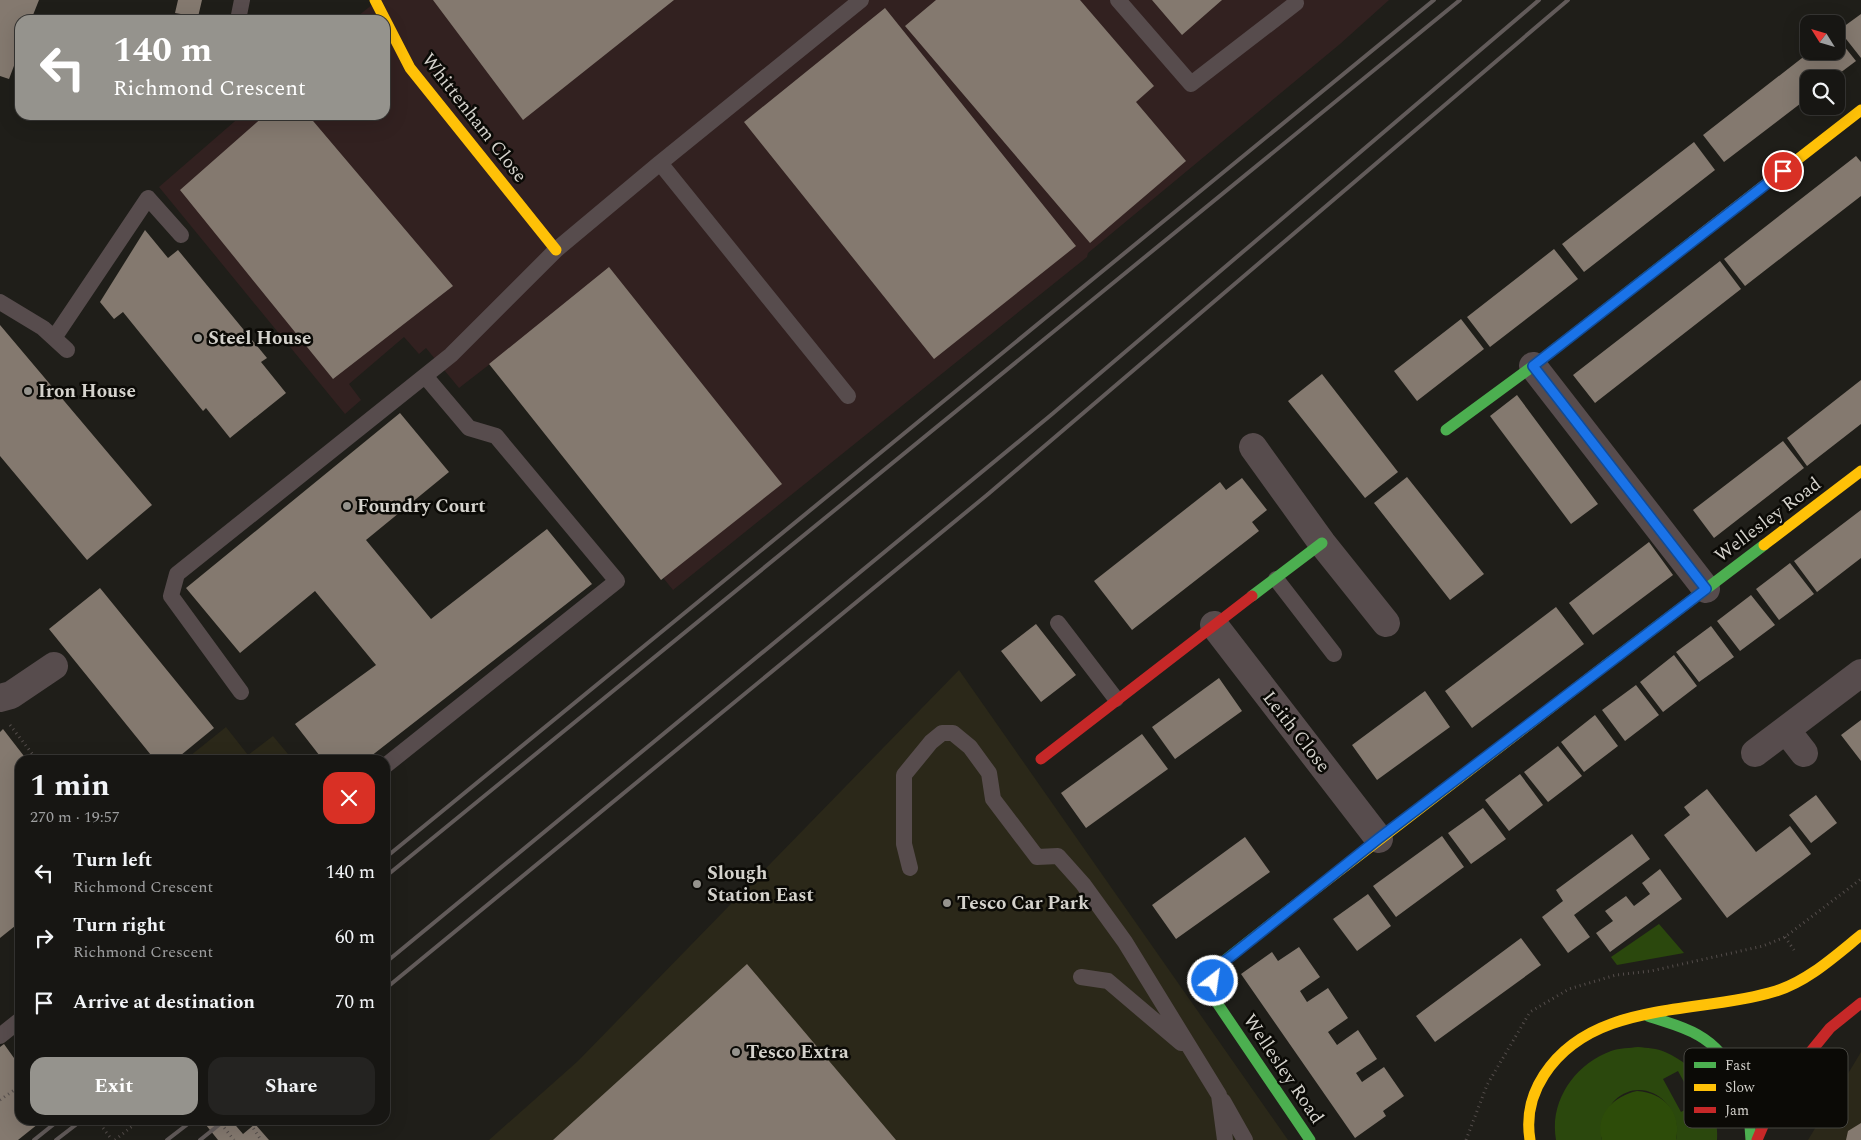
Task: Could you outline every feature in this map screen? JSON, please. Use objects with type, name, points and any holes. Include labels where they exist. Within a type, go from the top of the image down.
[{"type":"street","name":"Whittenham Close","points":[[375,0],[383,15]]},
{"type":"street","name":"Whittenham Close","points":[[390,29],[410,68],[556,250]]},
{"type":"street","points":[[1446,430],[1533,366],[1861,110]]},
{"type":"street","points":[[1533,366],[1706,589]]},
{"type":"street","points":[[1253,448],[1322,543],[1386,622]]},
{"type":"street","name":"Wellesley Road","points":[[1310,1140],[1211,994],[1215,968],[1378,839],[1861,471]]},
{"type":"street","points":[[1041,758],[1322,543]]},
{"type":"street","name":"Leith Close","points":[[1214,625],[1378,839]]},
{"type":"street","points":[[3,709],[11,695],[54,666]]},
{"type":"street","points":[[1754,753],[1861,673]]},
{"type":"street","points":[[1786,730],[1804,752]]},
{"type":"street","points":[[1523,1140],[1531,1100],[1543,1071],[1585,1033],[1609,1022],[1628,1017],[1720,1005],[1778,991],[1810,974],[1861,935]]},
{"type":"street","points":[[1814,1048],[1830,1028],[1861,1003]]},
{"type":"street","points":[[1647,1016],[1704,1038],[1715,1048]]},
{"type":"street","points":[[1527,1123],[1530,1140]]},
{"type":"street","points":[[1757,1140],[1762,1128]]},
{"type":"lane","points":[[239,15],[242,0]]},
{"type":"lane","points":[[241,692],[171,596],[177,574],[425,376],[458,348],[556,250],[861,0]]},
{"type":"lane","points":[[1118,0],[1191,84],[1296,3]]},
{"type":"lane","points":[[660,164],[848,396]]},
{"type":"lane","points":[[54,338],[148,198],[181,235]]},
{"type":"lane","points":[[0,302],[43,328],[67,350]]},
{"type":"lane","points":[[390,762],[617,581],[496,436],[469,428],[425,376]]},
{"type":"lane","points":[[1276,579],[1334,654]]},
{"type":"lane","points":[[1058,623],[1116,699]]},
{"type":"lane","points":[[910,868],[904,844],[904,775],[930,742],[942,733],[953,733],[970,747],[988,773],[993,799],[1038,858],[1058,856],[1083,884],[1125,942],[1245,1140]]},
{"type":"lane","points":[[1081,977],[1108,981],[1194,1055]]},
{"type":"lane","points":[[0,1036],[15,1024]]},
{"type":"lane","points":[[1219,1095],[1225,1140]]},
{"type":"path","points":[[3,709],[34,755]]},
{"type":"path","points":[[1785,936],[1861,878]]},
{"type":"path","points":[[0,1100],[15,1090]]},
{"type":"path","points":[[101,1125],[114,1140],[134,1125]]},
{"type":"path","points":[[222,1125],[234,1140]]},
{"type":"path","points":[[251,1125],[261,1140]]},
{"type":"shaded area","points":[[378,0],[1389,0],[1340,44],[1088,253],[1087,257],[673,590],[490,364],[459,388],[426,348],[419,354],[404,337],[349,384],[361,400],[345,414],[159,187],[236,120],[390,120],[390,15],[359,15]]},
{"type":"shaded area","name":"Tesco Car Park","points":[[959,670],[1288,1140],[489,1140],[578,1061]]},
{"type":"shaded area","points":[[226,727],[248,755],[191,755]]},
{"type":"shaded area","points":[[273,736],[289,755],[248,755]]},
{"type":"shaded area","points":[[1861,1052],[1861,1140],[1808,1140],[1815,1128],[1848,1128],[1848,1074]]},
{"type":"green space","points":[[1659,924],[1684,953],[1617,965],[1611,957]]},
{"type":"green space","points":[[1652,1048],[1665,1052],[1684,1063],[1684,1082],[1678,1071],[1663,1079],[1681,1112],[1684,1110],[1684,1128],[1717,1128],[1717,1140],[1676,1140],[1677,1127],[1674,1115],[1668,1105],[1659,1097],[1649,1092],[1638,1090],[1626,1093],[1612,1103],[1601,1136],[1602,1140],[1556,1140],[1557,1111],[1567,1086],[1586,1065],[1598,1057],[1621,1049]]},
{"type":"green space","points":[[1637,1091],[1655,1096],[1669,1106],[1676,1121],[1676,1140],[1602,1140],[1601,1122],[1608,1108],[1621,1097]]},
{"type":"building","points":[[0,0],[39,0],[33,15],[15,15],[15,63],[9,79],[0,76]]},
{"type":"building","points":[[178,0],[202,0],[198,15],[175,13]]},
{"type":"building","points":[[433,0],[674,0],[523,120]]},
{"type":"building","points":[[936,0],[1080,0],[1154,86],[1136,102],[1186,161],[1090,243],[905,26]]},
{"type":"building","points":[[1152,0],[1222,0],[1182,35]]},
{"type":"building","points":[[885,8],[1076,246],[934,359],[744,122]]},
{"type":"building","points":[[1861,14],[1861,58],[1845,38],[1845,26]]},
{"type":"building","points":[[1845,47],[1856,61],[1844,70],[1800,70],[1800,104],[1724,162],[1703,135],[1800,60],[1845,60]]},
{"type":"building","points":[[259,120],[312,120],[453,286],[333,379],[180,190]]},
{"type":"building","points":[[1694,142],[1715,170],[1584,272],[1562,244]]},
{"type":"building","points":[[1856,156],[1861,162],[1861,196],[1745,286],[1724,259]]},
{"type":"building","name":"Steel House","points":[[145,230],[168,258],[178,250],[267,358],[261,362],[286,393],[230,438],[206,408],[203,411],[123,312],[114,319],[100,302]]},
{"type":"building","points":[[1554,249],[1578,279],[1490,347],[1467,317]]},
{"type":"building","points":[[1720,261],[1741,289],[1595,403],[1573,375]]},
{"type":"building","points":[[609,267],[782,484],[661,580],[489,364]]},
{"type":"building","points":[[1461,319],[1484,349],[1417,401],[1394,371]]},
{"type":"building","name":"Iron House","points":[[0,325],[152,505],[87,560],[0,456]]},
{"type":"building","points":[[1322,374],[1398,472],[1365,498],[1288,401]]},
{"type":"building","points":[[1861,380],[1861,424],[1807,466],[1787,438]]},
{"type":"building","points":[[1517,395],[1598,504],[1571,524],[1490,416]]},
{"type":"building","points":[[400,413],[449,472],[366,540],[431,619],[547,529],[592,584],[372,755],[319,755],[295,724],[376,665],[315,591],[240,653],[186,588]]},
{"type":"building","points":[[1783,441],[1804,468],[1714,538],[1693,510]]},
{"type":"building","points":[[1407,477],[1484,574],[1450,600],[1374,503]]},
{"type":"building","points":[[1242,478],[1267,510],[1252,522],[1259,531],[1132,630],[1094,581],[1220,482],[1226,490]]},
{"type":"building","points":[[1861,510],[1861,558],[1817,592],[1794,561]]},
{"type":"building","points":[[1649,542],[1673,575],[1593,635],[1569,603]]},
{"type":"building","points":[[1790,563],[1814,594],[1779,620],[1756,589]]},
{"type":"building","points":[[100,588],[214,728],[181,755],[151,755],[49,629]]},
{"type":"building","points":[[1751,595],[1775,625],[1740,651],[1717,621]]},
{"type":"building","points":[[1556,607],[1584,644],[1472,728],[1445,691]]},
{"type":"building","points":[[1036,624],[1076,675],[1041,702],[1001,651]]},
{"type":"building","points":[[1711,626],[1734,657],[1699,682],[1676,652]]},
{"type":"building","points":[[1674,655],[1697,686],[1663,712],[1640,682]]},
{"type":"building","points":[[1219,678],[1242,711],[1175,759],[1152,727]]},
{"type":"building","points":[[1636,685],[1659,715],[1625,741],[1602,710]]},
{"type":"building","points":[[1425,691],[1450,727],[1377,780],[1352,745]]},
{"type":"building","points":[[1595,715],[1618,746],[1584,772],[1561,742]]},
{"type":"building","points":[[1861,720],[1861,761],[1841,735]]},
{"type":"building","points":[[3,729],[23,755],[15,755],[15,926],[0,938],[0,732]]},
{"type":"building","points":[[1142,734],[1168,769],[1086,828],[1061,793]]},
{"type":"building","points":[[1558,746],[1582,776],[1548,802],[1524,772]]},
{"type":"building","points":[[1520,774],[1543,805],[1509,831],[1485,800]]},
{"type":"building","points":[[1707,789],[1756,852],[1790,826],[1811,854],[1727,918],[1664,835],[1690,815],[1684,807]]},
{"type":"building","points":[[1816,795],[1837,823],[1811,843],[1789,815]]},
{"type":"building","points":[[1483,808],[1506,839],[1471,864],[1448,833]]},
{"type":"building","points":[[1632,834],[1650,859],[1574,915],[1590,937],[1568,953],[1542,917],[1563,901],[1556,890]]},
{"type":"building","points":[[1442,836],[1464,867],[1396,917],[1373,886]]},
{"type":"building","points":[[1245,837],[1270,872],[1176,939],[1152,905]]},
{"type":"building","points":[[1660,869],[1682,899],[1610,952],[1596,933],[1613,921],[1605,911],[1626,896],[1634,906],[1650,894],[1642,883]]},
{"type":"building","points":[[1368,894],[1391,926],[1357,951],[1333,919]]},
{"type":"building","points":[[1521,938],[1541,965],[1435,1042],[1416,1016]]},
{"type":"building","points":[[1299,947],[1320,977],[1300,991],[1307,1002],[1328,988],[1348,1018],[1328,1032],[1337,1045],[1358,1030],[1377,1059],[1356,1073],[1362,1082],[1384,1067],[1404,1096],[1383,1111],[1386,1116],[1355,1138],[1241,974],[1272,952],[1278,961]]},
{"type":"building","name":"Tesco Extra","points":[[747,964],[896,1140],[553,1140]]},
{"type":"building","points":[[4,1044],[15,1057],[15,1125],[37,1125],[18,1140],[0,1140],[0,1047]]},
{"type":"building","points":[[1861,1123],[1861,1140],[1846,1140],[1848,1131]]},
{"type":"building","points":[[206,1125],[235,1125],[243,1134],[256,1125],[269,1140],[218,1140]]},
{"type":"railway","points":[[390,854],[1434,0]]},
{"type":"railway","points":[[390,873],[1460,0]]},
{"type":"railway","points":[[390,959],[1051,415],[1539,0]]},
{"type":"railway","points":[[390,985],[987,495],[1568,0]]},
{"type":"railway","points":[[34,1140],[53,1125]]},
{"type":"railway","points":[[56,1140],[76,1125]]},
{"type":"railway","points":[[167,1140],[186,1125]]},
{"type":"railway","points":[[200,1140],[219,1125]]},
{"type":"traffic: fast","points":[[1446,430],[1533,366],[1694,240]]},
{"type":"traffic: fast","points":[[1252,596],[1322,543]]},
{"type":"traffic: fast","points":[[1606,665],[1764,545]]},
{"type":"traffic: fast","points":[[1291,908],[1215,968],[1211,994],[1310,1140]]},
{"type":"traffic: fast","points":[[1648,1016],[1692,1032],[1715,1048]]},
{"type":"traffic: fast","points":[[1750,1128],[1751,1140]]},
{"type":"traffic: slow","points":[[375,0],[383,15]]},
{"type":"traffic: slow","points":[[390,29],[410,68],[556,250]]},
{"type":"traffic: slow","points":[[1694,240],[1861,110]]},
{"type":"traffic: slow","points":[[1764,545],[1861,471]]},
{"type":"traffic: slow","points":[[1291,908],[1606,665]]},
{"type":"traffic: slow","points":[[1530,1140],[1529,1114],[1536,1090],[1544,1075],[1565,1051],[1590,1033],[1619,1021],[1746,998],[1788,987],[1810,974],[1861,935]]},
{"type":"traffic: jam","points":[[1041,759],[1252,596]]},
{"type":"traffic: jam","points":[[1814,1048],[1830,1028],[1861,1003]]},
{"type":"traffic: jam","points":[[1757,1140],[1762,1128]]},
{"type":"place","name":"Steel House","points":[[198,338]]},
{"type":"place","name":"Iron House","points":[[28,391]]},
{"type":"place","name":"Foundry Court","points":[[347,506]]},
{"type":"place","name":"Slough Station East","points":[[697,884]]},
{"type":"place","name":"Tesco Car Park","points":[[947,903]]},
{"type":"place","name":"Tesco Extra","points":[[736,1052]]},
{"type":"route","points":[[1213,981],[1215,968],[1378,839],[1706,589],[1533,366],[1783,171]]}]
